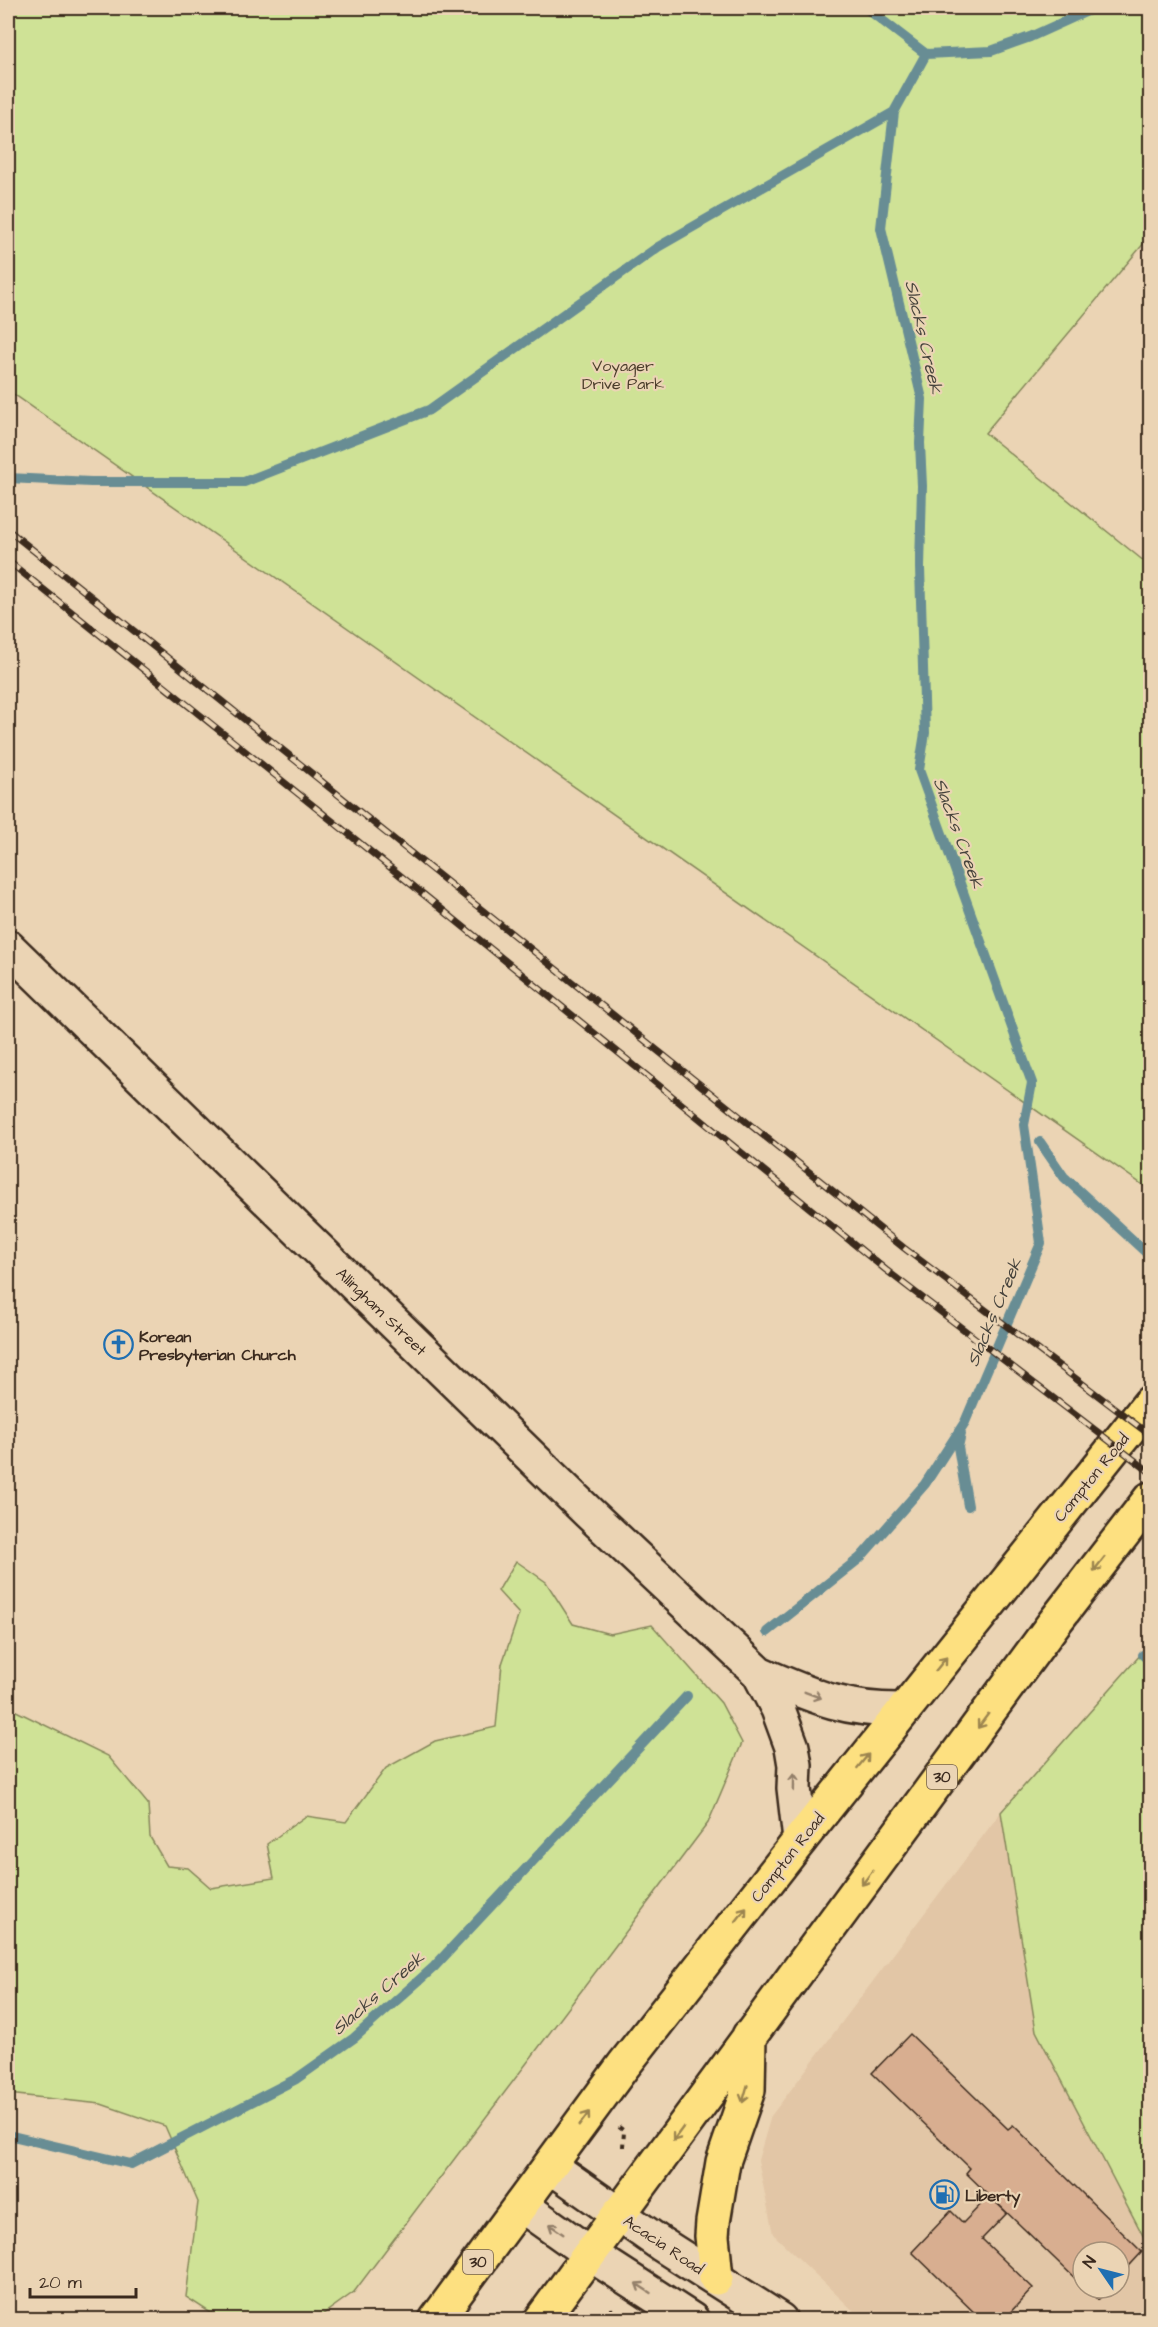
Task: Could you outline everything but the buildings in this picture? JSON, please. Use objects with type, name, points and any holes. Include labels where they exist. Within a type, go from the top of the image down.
[{"type":"main road","name":"Compton Road","points":[[436,2319],[623,2066],[800,1840],[1150,1403]]},
{"type":"main road","name":"30","points":[[541,2319],[1061,1615],[1150,1499]]},
{"type":"main road","points":[[716,2278],[713,2222],[723,2162],[748,2090],[749,2036]]},
{"type":"street","name":"Allingham Street","points":[[8,947],[588,1512],[759,1673],[782,1718],[792,1748],[800,1840]]},
{"type":"street","name":"Allingham Street","points":[[759,1673],[841,1705],[862,1709],[904,1710]]},
{"type":"street","name":"Acacia Road","points":[[550,2166],[780,2319]]},
{"type":"street","points":[[521,2205],[590,2254],[692,2319]]},
{"type":"shaded area","points":[[1001,1812],[1036,2031],[1150,2249],[1150,2319],[862,2319],[773,2234],[758,2160],[771,2116]]},
{"type":"green space","name":"Voyager Drive Park","points":[[8,8],[1150,8],[1150,236],[985,433],[1150,566],[1150,1190],[8,390]]},
{"type":"green space","points":[[516,1561],[546,1582],[573,1624],[610,1634],[652,1625],[721,1703],[742,1743],[708,1823],[354,2292],[315,2320],[220,2319],[186,2297],[198,2202],[165,2126],[101,2104],[8,2094],[8,1707],[108,1756],[148,1804],[150,1837],[167,1866],[188,1868],[211,1888],[274,1878],[267,1844],[306,1816],[346,1822],[386,1768],[435,1741],[496,1727],[502,1664],[519,1614],[498,1591]]},
{"type":"green space","points":[[1150,1644],[1150,2249],[1036,2031],[1001,1812]]},
{"type":"waterway","points":[[866,8],[926,54]]},
{"type":"waterway","name":"Slacks Creek","points":[[767,1632],[860,1558],[925,1484],[965,1422],[1041,1243],[1024,1125],[1032,1083],[919,770],[925,733],[920,568],[922,399],[881,228],[894,112],[926,54],[991,51],[1030,37],[1094,8]]},
{"type":"waterway","points":[[8,478],[91,482],[244,482],[429,410],[658,247],[894,112]]},
{"type":"waterway","points":[[1040,1142],[1064,1177],[1150,1256]]},
{"type":"waterway","points":[[961,1434],[958,1447],[968,1506]]},
{"type":"waterway","points":[[1143,1655],[1150,1661]]},
{"type":"waterway","name":"Slacks Creek","points":[[8,2135],[131,2164],[296,2079],[354,2038],[434,1967],[687,1696]]},
{"type":"railway","points":[[8,530],[904,1248],[1150,1435]]},
{"type":"railway","points":[[8,561],[396,872],[886,1270],[1150,1472]]},
{"type":"place","name":"Korean Presbyterian Church","points":[[118,1345]]},
{"type":"place","name":"Liberty","points":[[944,2195]]}]
